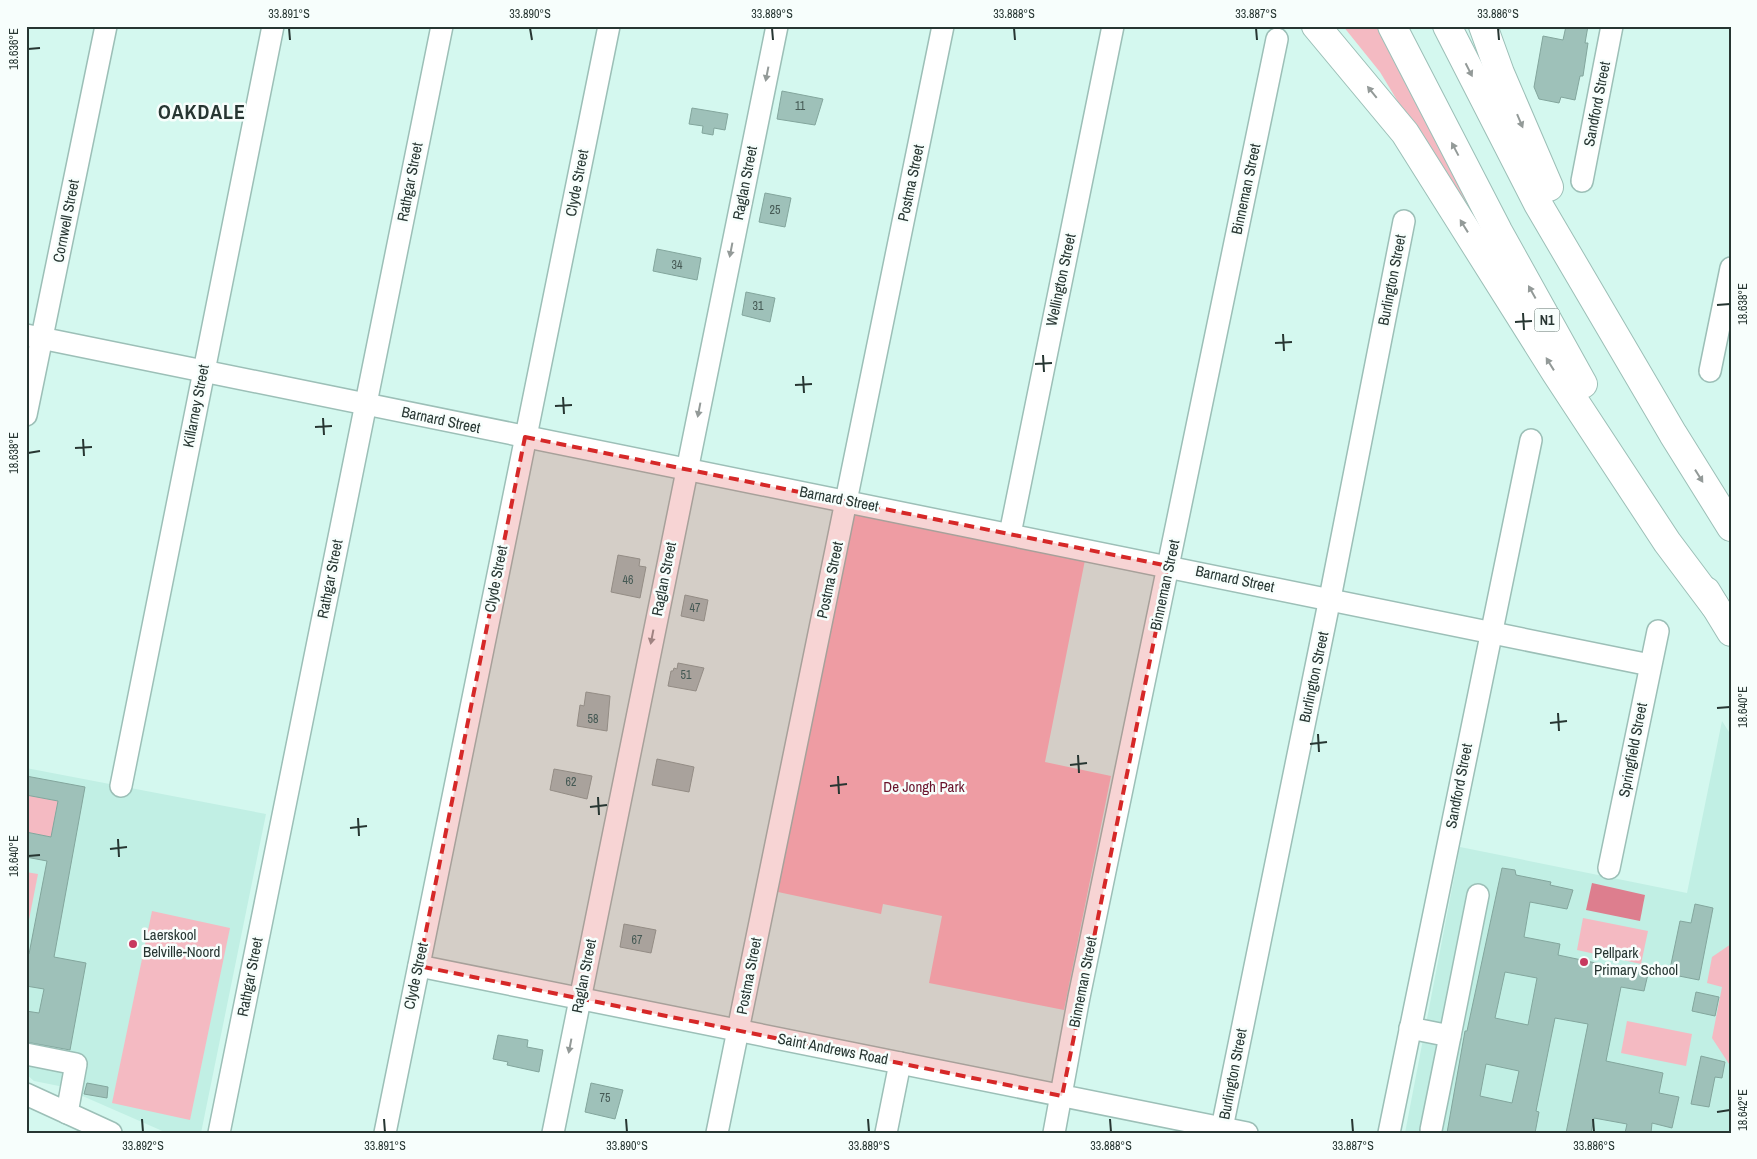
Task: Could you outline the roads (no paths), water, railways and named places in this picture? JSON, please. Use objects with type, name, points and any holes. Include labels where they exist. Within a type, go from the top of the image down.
[{"type":"highway","points":[[1316,26],[1414,146],[1556,374],[1667,542],[1715,606]]},
{"type":"highway","name":"N1","points":[[1392,26],[1498,231],[1576,372],[1731,632]]},
{"type":"highway","points":[[1447,26],[1538,204],[1673,434],[1731,527]]},
{"type":"highway","points":[[1483,26],[1500,73],[1545,179],[1634,345],[1673,434]]},
{"type":"street","name":"Cornwell Street","points":[[26,415],[34,337],[106,26]]},
{"type":"street","name":"Killarney Street","points":[[121,786],[273,26]]},
{"type":"street","name":"Rathgar Street","points":[[219,1133],[442,26]]},
{"type":"street","name":"Clyde Street","points":[[385,1133],[608,26]]},
{"type":"street","name":"Raglan Street","points":[[553,1133],[777,26]]},
{"type":"street","name":"Postma Street","points":[[717,1133],[944,26]]},
{"type":"street","name":"Wellington Street","points":[[1010,534],[1113,26]]},
{"type":"street","name":"Sandford Street","points":[[1582,181],[1612,26]]},
{"type":"street","name":"Binneman Street","points":[[1054,1133],[1079,997],[1277,39]]},
{"type":"street","name":"Burlington Street","points":[[1222,1130],[1330,599],[1404,221]]},
{"type":"street","points":[[1710,371],[1731,268]]},
{"type":"street","name":"Barnard Street","points":[[34,337],[1650,664]]},
{"type":"street","name":"Sandford Street","points":[[1389,1133],[1531,440]]},
{"type":"street","name":"Springfield Street","points":[[1609,868],[1658,631]]},
{"type":"street","points":[[1431,1130],[1478,895]]},
{"type":"street","name":"Saint Andrews Road","points":[[419,966],[1222,1130],[1247,1133]]},
{"type":"street","points":[[1410,1028],[1450,1036]]},
{"type":"street","points":[[26,1054],[76,1064],[67,1114]]},
{"type":"street","points":[[886,1133],[900,1063]]},
{"type":"street","points":[[26,1094],[111,1133]]},
{"type":"place","name":"Laerskool Belville-Noord","points":[[133,944]]},
{"type":"place","name":"Pellpark Primary School","points":[[1584,962]]},
{"type":"district","name":"OAKDALE","points":[[202,112]]},
{"type":"park label","name":"De Jongh Park","points":[[924,787]]}]
